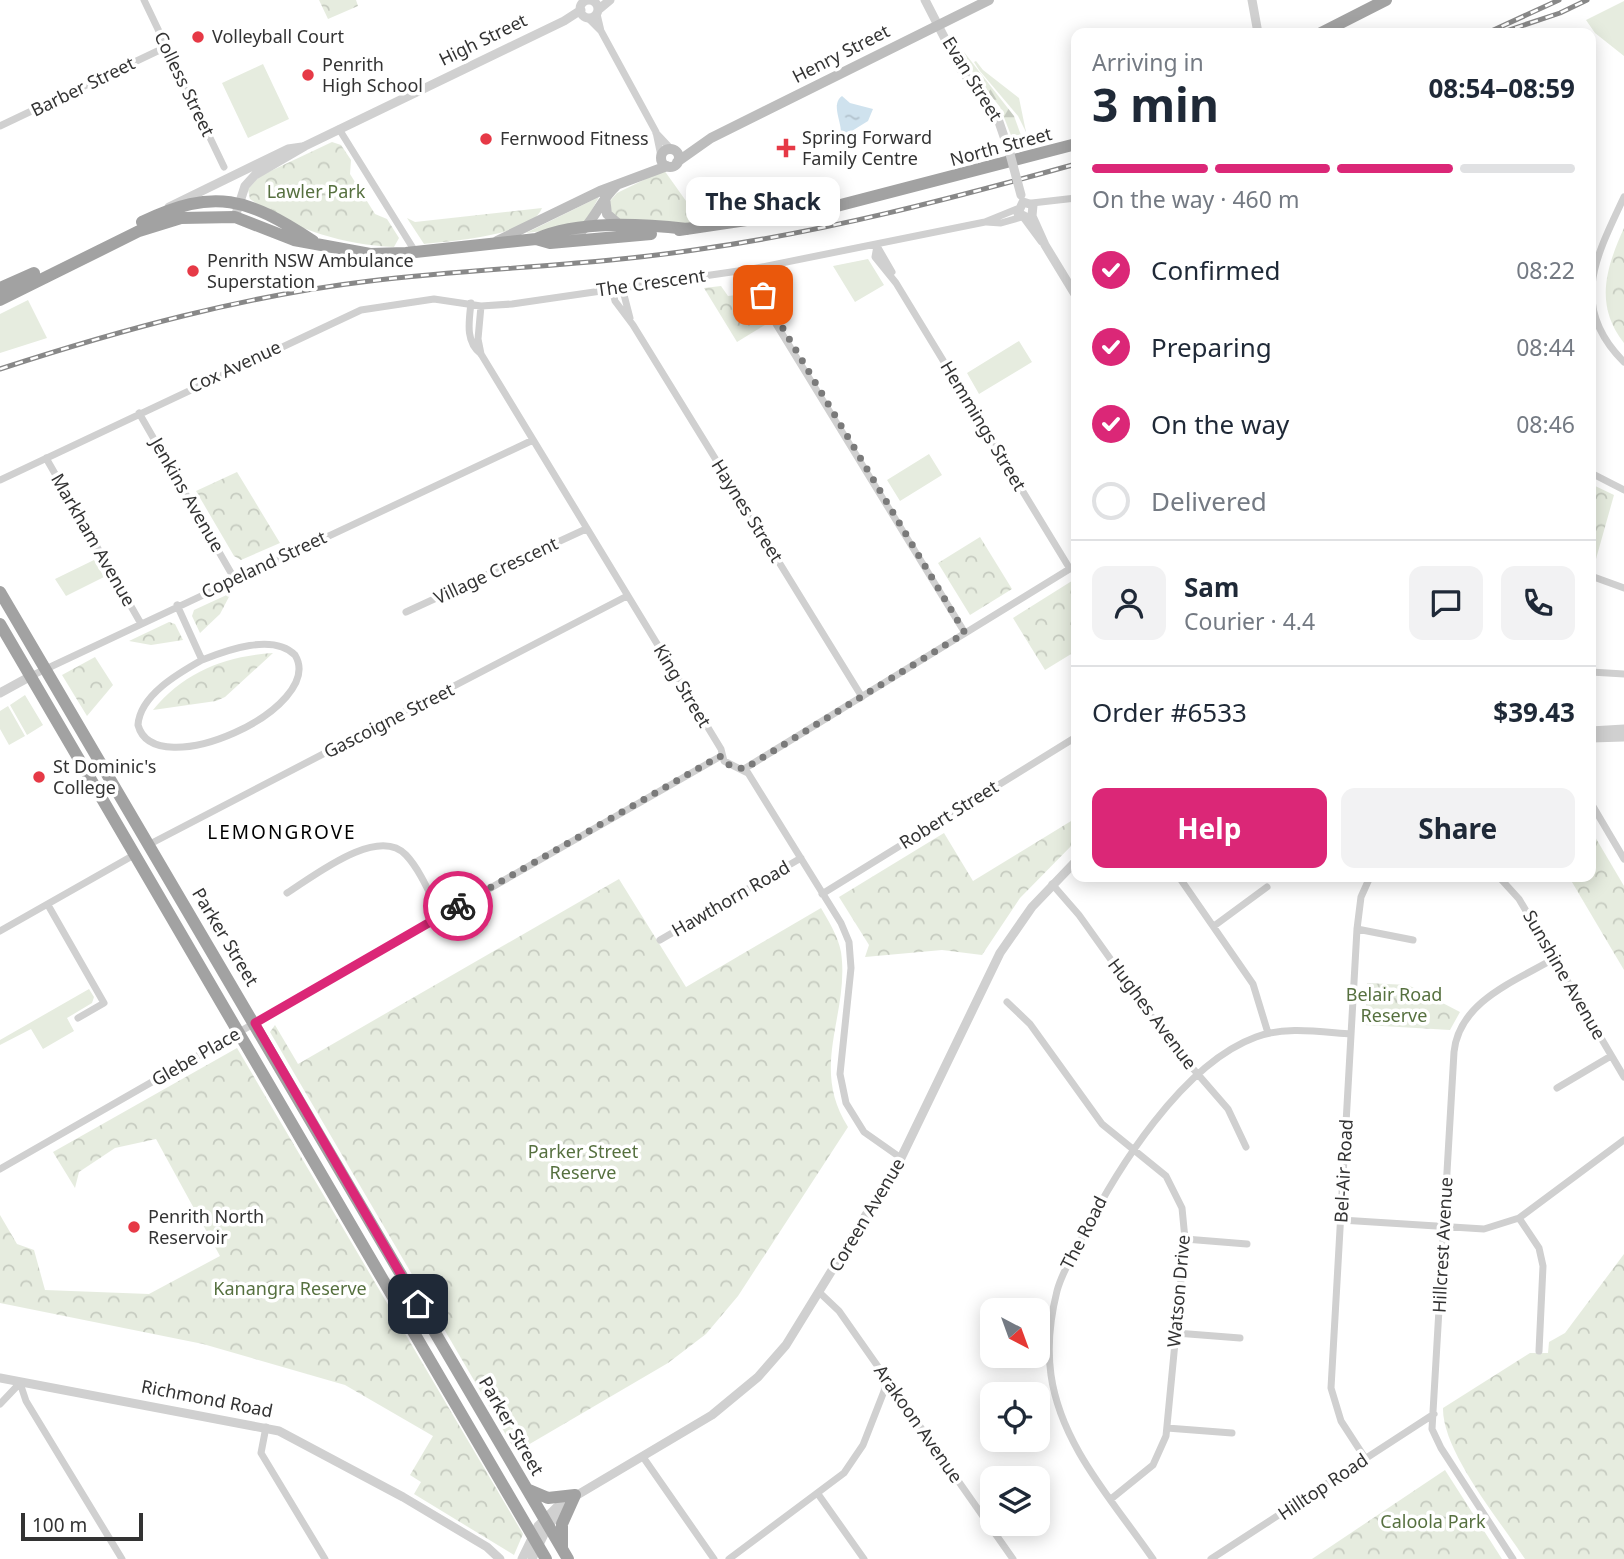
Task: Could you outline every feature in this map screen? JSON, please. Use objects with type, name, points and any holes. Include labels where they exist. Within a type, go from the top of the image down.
[{"type":"highway","points":[[1331,28],[1386,0]]},
{"type":"highway","name":"North Street","points":[[564,242],[687,229],[829,208],[1071,145]]},
{"type":"highway","points":[[0,288],[184,203],[234,202],[266,214],[319,245]]},
{"type":"highway","points":[[0,300],[159,223],[201,216],[235,217],[294,240],[370,254],[416,253],[536,239],[564,242]]},
{"type":"highway","points":[[536,239],[551,233],[586,228]]},
{"type":"highway","name":"North Street","points":[[586,228],[687,229]]},
{"type":"highway","name":"Parker Street","points":[[0,592],[546,1522]]},
{"type":"highway","name":"Parker Street","points":[[0,624],[535,1541]]},
{"type":"highway","points":[[526,1487],[548,1499],[575,1495]]},
{"type":"highway","points":[[565,1554],[562,1524],[575,1495]]},
{"type":"highway","points":[[546,1522],[565,1554]]},
{"type":"highway","points":[[535,1541],[546,1559]]},
{"type":"main road","name":"Henry Street","points":[[621,183],[989,0]]},
{"type":"main road","name":"Henry Street","points":[[667,160],[666,150],[709,139]]},
{"type":"main road","points":[[564,242],[586,228],[605,197],[621,183]]},
{"type":"main road","points":[[491,244],[621,183]]},
{"type":"main road","points":[[605,197],[607,214],[622,227]]},
{"type":"street","name":"Colless Street","points":[[144,0],[224,167]]},
{"type":"street","name":"High Street","points":[[305,146],[589,7],[610,0]]},
{"type":"street","name":"Evan Street","points":[[925,0],[965,75],[998,119],[1025,208],[1071,288]]},
{"type":"street","points":[[1252,0],[1257,28]]},
{"type":"street","points":[[589,7],[656,132],[667,160]]},
{"type":"street","name":"Barber Street","points":[[0,126],[166,47]]},
{"type":"street","points":[[340,130],[416,253]]},
{"type":"street","points":[[656,132],[672,150]]},
{"type":"street","points":[[235,217],[234,202],[255,175],[305,146]]},
{"type":"street","points":[[155,215],[178,201],[288,149],[305,146]]},
{"type":"street","points":[[1596,256],[1624,197]]},
{"type":"street","name":"The Crescent","points":[[481,306],[512,304],[747,269],[877,246],[985,222],[1025,208],[1071,199]]},
{"type":"street","name":"Hemmings Street","points":[[877,246],[896,282],[1071,564]]},
{"type":"street","points":[[747,269],[965,633]]},
{"type":"street","name":"Haynes Street","points":[[622,287],[633,325]]},
{"type":"street","name":"Haynes Street","points":[[612,289],[615,301],[633,325],[862,697]]},
{"type":"street","name":"Cox Avenue","points":[[0,480],[361,310],[434,299],[481,306]]},
{"type":"street","name":"King Street","points":[[471,303],[470,339],[721,749],[720,756]]},
{"type":"street","name":"King Street","points":[[481,306],[478,339],[481,354]]},
{"type":"street","points":[[1596,314],[1600,330],[1624,362]]},
{"type":"street","points":[[1596,332],[1600,330]]},
{"type":"street","name":"Jenkins Avenue","points":[[139,413],[234,578]]},
{"type":"street","name":"Copeland Street","points":[[0,693],[140,622],[531,441]]},
{"type":"street","name":"Markham Avenue","points":[[46,458],[140,622]]},
{"type":"street","points":[[1596,475],[1624,490]]},
{"type":"street","name":"Village Crescent","points":[[407,612],[586,529]]},
{"type":"street","points":[[744,769],[1071,568]]},
{"type":"street","points":[[1596,578],[1624,588]]},
{"type":"street","name":"Gascoigne Street","points":[[150,844],[627,596]]},
{"type":"street","points":[[177,605],[202,660]]},
{"type":"street","points":[[280,646],[295,655],[300,672],[296,683],[280,702],[236,732],[188,746],[160,747],[147,741],[138,725],[144,707],[165,685],[202,660],[232,650],[280,646]]},
{"type":"street","points":[[1596,672],[1624,674]]},
{"type":"street","points":[[1596,731],[1624,729]]},
{"type":"street","points":[[1596,738],[1624,737]]},
{"type":"street","name":"Robert Street","points":[[822,894],[1071,740]]},
{"type":"street","points":[[720,756],[726,764],[744,769],[844,929],[851,951],[840,1074],[844,1097],[850,1114],[863,1132],[901,1158]]},
{"type":"street","name":"Glebe Place","points":[[0,1170],[720,756]]},
{"type":"street","points":[[1596,811],[1624,859]]},
{"type":"street","points":[[287,892],[362,849],[388,845],[408,857],[441,916]]},
{"type":"street","points":[[0,932],[134,855]]},
{"type":"street","name":"Hawthorn Road","points":[[660,940],[801,858]]},
{"type":"street","name":"Coreen Avenue","points":[[532,1559],[535,1541],[546,1522],[575,1495],[712,1415],[749,1385],[786,1345],[901,1158],[1000,953],[1026,914],[1071,866]]},
{"type":"street","points":[[1182,882],[1253,984],[1268,1033]]},
{"type":"street","name":"Bel-Air Road","points":[[1365,1458],[1341,1421],[1332,1395],[1357,929],[1361,897],[1368,882]]},
{"type":"street","name":"Sunshine Avenue","points":[[1504,882],[1519,899],[1624,1077]]},
{"type":"street","name":"Hughes Avenue","points":[[1052,884],[1074,908],[1162,1032],[1228,1110],[1246,1147]]},
{"type":"street","points":[[1213,926],[1267,887]]},
{"type":"street","points":[[48,905],[104,1003],[78,1018]]},
{"type":"street","points":[[1357,929],[1413,940]]},
{"type":"street","name":"Hillcrest Avenue","points":[[1513,1559],[1432,1429],[1458,1034],[1478,1005],[1555,958]]},
{"type":"street","name":"Watson Drive","points":[[1007,1002],[1030,1024],[1098,1118],[1158,1168],[1173,1187],[1182,1208],[1185,1239],[1167,1428],[1163,1445],[1153,1465],[1111,1499]]},
{"type":"street","name":"The Road","points":[[1050,1340],[1052,1317],[1062,1279],[1107,1188],[1133,1148],[1198,1076],[1231,1049],[1268,1033],[1351,1034]]},
{"type":"street","points":[[1557,1088],[1611,1056]]},
{"type":"street","points":[[1341,1220],[1491,1228],[1520,1219],[1624,1140]]},
{"type":"street","points":[[1520,1219],[1539,1248],[1544,1266],[1538,1351]]},
{"type":"street","points":[[1185,1239],[1247,1244]]},
{"type":"street","name":"Arakoon Avenue","points":[[820,1293],[839,1311],[1013,1559]]},
{"type":"street","points":[[1176,1333],[1240,1338]]},
{"type":"street","name":"The Road","points":[[1050,1360],[1054,1392],[1067,1429],[1153,1559]]},
{"type":"street","name":"Richmond Road","points":[[0,1378],[266,1427],[316,1448],[391,1490],[486,1547],[500,1559]]},
{"type":"street","points":[[729,1559],[836,1480],[855,1458],[888,1381]]},
{"type":"street","points":[[0,1404],[20,1383],[26,1401],[121,1559]]},
{"type":"street","name":"Hilltop Road","points":[[1211,1559],[1434,1414]]},
{"type":"street","points":[[266,1427],[261,1453],[325,1559]]},
{"type":"street","points":[[1167,1428],[1232,1433]]},
{"type":"street","points":[[643,1457],[714,1559]]},
{"type":"street","points":[[818,1494],[864,1559]]},
{"type":"street","points":[[522,1559],[535,1541]]},
{"type":"green space","points":[[319,0],[356,0],[358,6],[328,19]]},
{"type":"green space","points":[[1624,1],[1624,56],[1596,34],[1596,28],[1592,28],[1586,20]]},
{"type":"green space","points":[[964,52],[1014,116],[1026,149],[1017,151],[1000,107],[973,73]]},
{"type":"green space","points":[[974,62],[983,70],[1019,98],[1026,132],[1018,116],[979,70]]},
{"type":"green space","points":[[263,64],[289,119],[248,138],[222,83]]},
{"type":"green space","name":"Lawler Park","points":[[332,142],[341,145],[351,160],[350,174],[375,214],[387,219],[399,238],[394,247],[337,239],[301,227],[250,199],[248,189],[260,176]]},
{"type":"green space","points":[[664,170],[691,208],[705,210],[705,218],[697,220],[697,224],[622,221],[612,215],[610,201],[617,193]]},
{"type":"green space","points":[[599,197],[583,226],[526,233]]},
{"type":"green space","points":[[542,208],[523,225],[507,231],[470,239],[424,244],[407,218],[415,222]]},
{"type":"green space","points":[[1624,228],[1624,343],[1609,315],[1606,286],[1612,258]]},
{"type":"green space","points":[[868,259],[884,285],[855,302],[833,266]]},
{"type":"green space","points":[[721,286],[728,296],[745,294],[765,325],[737,342],[704,288]]},
{"type":"green space","points":[[28,300],[47,338],[0,353],[0,314]]},
{"type":"green space","points":[[1019,341],[1032,362],[979,394],[967,373]]},
{"type":"green space","points":[[929,454],[942,475],[900,501],[887,480]]},
{"type":"green space","points":[[237,472],[280,543],[241,560],[234,556],[196,491]]},
{"type":"green space","points":[[1596,486],[1614,495],[1596,559]]},
{"type":"green space","points":[[980,537],[1012,589],[970,615],[938,563]]},
{"type":"green space","points":[[94,560],[104,577],[66,596],[55,579]]},
{"type":"green space","points":[[1071,582],[1071,654],[1045,670],[1013,618]]},
{"type":"green space","points":[[231,593],[220,614],[200,633],[192,616],[194,610]]},
{"type":"green space","points":[[169,622],[175,624],[183,640],[151,645],[129,641]]},
{"type":"green space","points":[[273,653],[225,697],[216,701],[153,710],[178,685],[207,668],[238,658]]},
{"type":"green space","points":[[95,657],[113,685],[87,716],[62,675]]},
{"type":"green space","points":[[25,695],[43,725],[27,735],[10,705]]},
{"type":"green space","points":[[8,706],[25,736],[9,745],[0,729],[0,711]]},
{"type":"green space","points":[[1071,821],[1071,846],[1020,898],[982,955],[942,950],[865,957],[869,945],[839,897],[944,833],[973,881]]},
{"type":"green space","points":[[1596,838],[1624,886],[1624,970],[1572,882],[1596,882]]},
{"type":"green space","name":"Parker Street Reserve","points":[[619,879],[686,987],[821,908],[841,952],[840,997],[831,1061],[837,1105],[848,1127],[738,1296],[706,1334],[668,1363],[516,1452],[270,1032],[275,1025],[298,1064]]},
{"type":"green space","name":"Belair Road Reserve","points":[[1367,983],[1408,985],[1460,1012],[1450,1030],[1365,1025]]},
{"type":"green space","points":[[89,989],[94,997],[92,1003],[67,1018],[74,1031],[43,1049],[31,1029],[0,1045],[0,1040]]},
{"type":"green space","name":"Kanangra Reserve","points":[[237,1048],[523,1534],[514,1555],[414,1494],[421,1482],[410,1475],[433,1436],[345,1385],[203,1344],[0,1303],[0,1215],[17,1244],[34,1250],[45,1290],[149,1294],[220,1256],[156,1139],[115,1148],[79,1172],[75,1188],[53,1152]]},
{"type":"green space","points":[[1624,1254],[1624,1559],[1525,1559],[1462,1465],[1445,1425],[1443,1408],[1530,1353],[1548,1353],[1549,1342],[1565,1333]]},
{"type":"green space","name":"Caloola Park","points":[[1445,1470],[1502,1559],[1312,1559]]},
{"type":"water","points":[[842,96],[850,103],[873,109],[868,121],[847,134],[841,132],[837,113],[837,103]]},
{"type":"railway","points":[[1498,28],[1559,0]]},
{"type":"railway","points":[[1515,28],[1560,13],[1587,0]]},
{"type":"railway","points":[[0,369],[183,316],[323,287],[613,260],[743,243],[886,213],[1071,165]]},
{"type":"way so far","points":[[458,906],[720,756],[726,764],[744,769],[965,633],[763,295]]},
{"type":"place","name":"Volleyball Court","points":[[198,37]]},
{"type":"place","name":"Penrith High School","points":[[308,75]]},
{"type":"place","name":"Fernwood Fitness","points":[[486,139]]},
{"type":"place","name":"Spring Forward Family Centre","points":[[786,148]]},
{"type":"place","name":"Penrith NSW Ambulance Superstation","points":[[193,271]]},
{"type":"place","name":"The Shack","points":[[763,295]]},
{"type":"place","name":"St Dominic's College","points":[[39,777]]},
{"type":"place","name":"Penrith North Reservoir","points":[[134,1227]]},
{"type":"district","name":"LEMONGROVE","points":[[282,832]]},
{"type":"route","points":[[418,1304],[255,1023],[458,906]]}]
